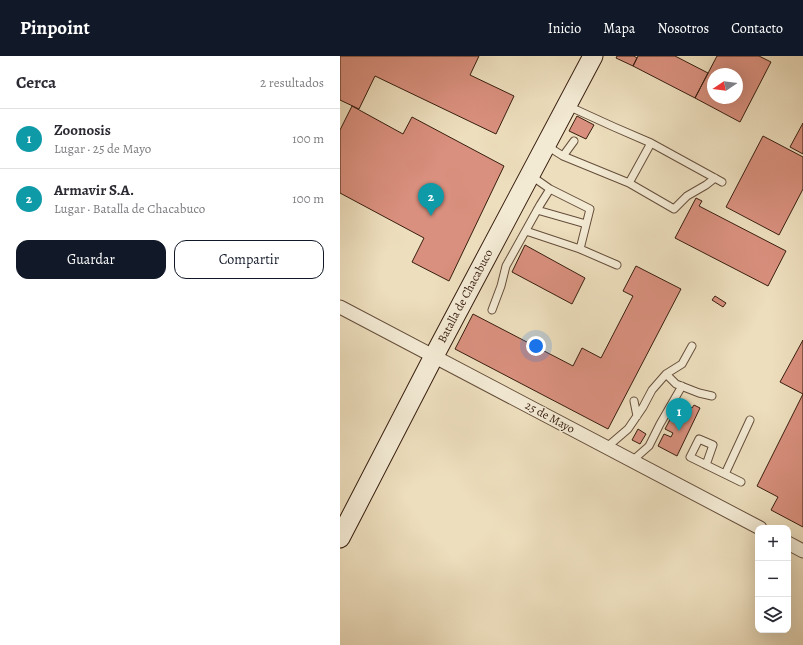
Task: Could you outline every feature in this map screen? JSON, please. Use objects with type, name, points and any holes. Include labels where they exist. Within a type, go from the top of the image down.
[{"type":"street","name":"Batalla de Chacabuco","points":[[340,538],[434,356],[593,56]]},
{"type":"street","name":"25 de Mayo","points":[[340,307],[755,525]]},
{"type":"street","points":[[791,545],[803,551]]},
{"type":"lane","points":[[566,105],[614,128],[651,143],[722,182]]},
{"type":"lane","points":[[563,156],[574,141]]},
{"type":"lane","points":[[629,183],[651,143]]},
{"type":"lane","points":[[545,145],[563,156],[629,183],[674,209],[687,196],[715,178]]},
{"type":"lane","points":[[530,175],[550,189],[590,209],[580,249]]},
{"type":"lane","points":[[492,310],[501,286],[506,266],[550,189]]},
{"type":"lane","points":[[537,210],[586,224]]},
{"type":"lane","points":[[526,231],[580,249],[617,265]]},
{"type":"lane","points":[[607,447],[628,429],[652,390],[666,374],[682,364],[692,346]]},
{"type":"lane","points":[[666,374],[676,384],[699,393],[712,396]]},
{"type":"lane","points":[[632,461],[649,446],[682,386]]},
{"type":"lane","points":[[634,401],[637,416]]},
{"type":"lane","points":[[725,474],[750,420]]},
{"type":"lane","points":[[706,465],[741,482]]},
{"type":"building","points":[[340,56],[479,56],[470,75],[514,96],[496,134],[375,76],[359,109],[340,100]]},
{"type":"building","points":[[617,56],[634,56],[637,58],[633,66],[616,58]]},
{"type":"building","points":[[638,56],[675,56],[707,72],[707,75],[695,98],[633,66]]},
{"type":"building","points":[[717,56],[759,56],[771,62],[740,122],[695,98],[707,75],[707,104],[743,104],[743,68],[711,68]]},
{"type":"building","points":[[352,106],[403,134],[412,117],[504,166],[449,281],[412,262],[424,238],[340,193],[340,130]]},
{"type":"building","points":[[577,116],[594,125],[586,139],[569,131]]},
{"type":"building","points":[[803,123],[803,154],[790,147]]},
{"type":"building","points":[[763,136],[803,157],[803,189],[779,235],[726,207]]},
{"type":"building","points":[[696,198],[702,201],[699,206],[786,251],[768,286],[675,238]]},
{"type":"building","points":[[525,245],[585,278],[572,304],[512,272]]},
{"type":"building","points":[[636,266],[681,289],[608,429],[455,349],[473,314],[573,366],[582,348],[601,358],[633,296],[623,291]]},
{"type":"building","points":[[715,296],[726,303],[723,307],[712,300]]},
{"type":"building","points":[[803,340],[803,394],[780,382]]},
{"type":"building","points":[[803,394],[803,527],[771,510],[778,497],[757,486]]},
{"type":"building","points":[[678,404],[685,408],[687,405],[692,408],[694,405],[700,408],[677,456],[658,446],[664,434],[671,437],[673,433],[665,429]]},
{"type":"building","points":[[638,429],[646,434],[640,444],[632,440]]},
{"type":"place","name":"Armavir S.A.","points":[[431,216]]},
{"type":"place","name":"Zoonosis","points":[[679,431]]}]
